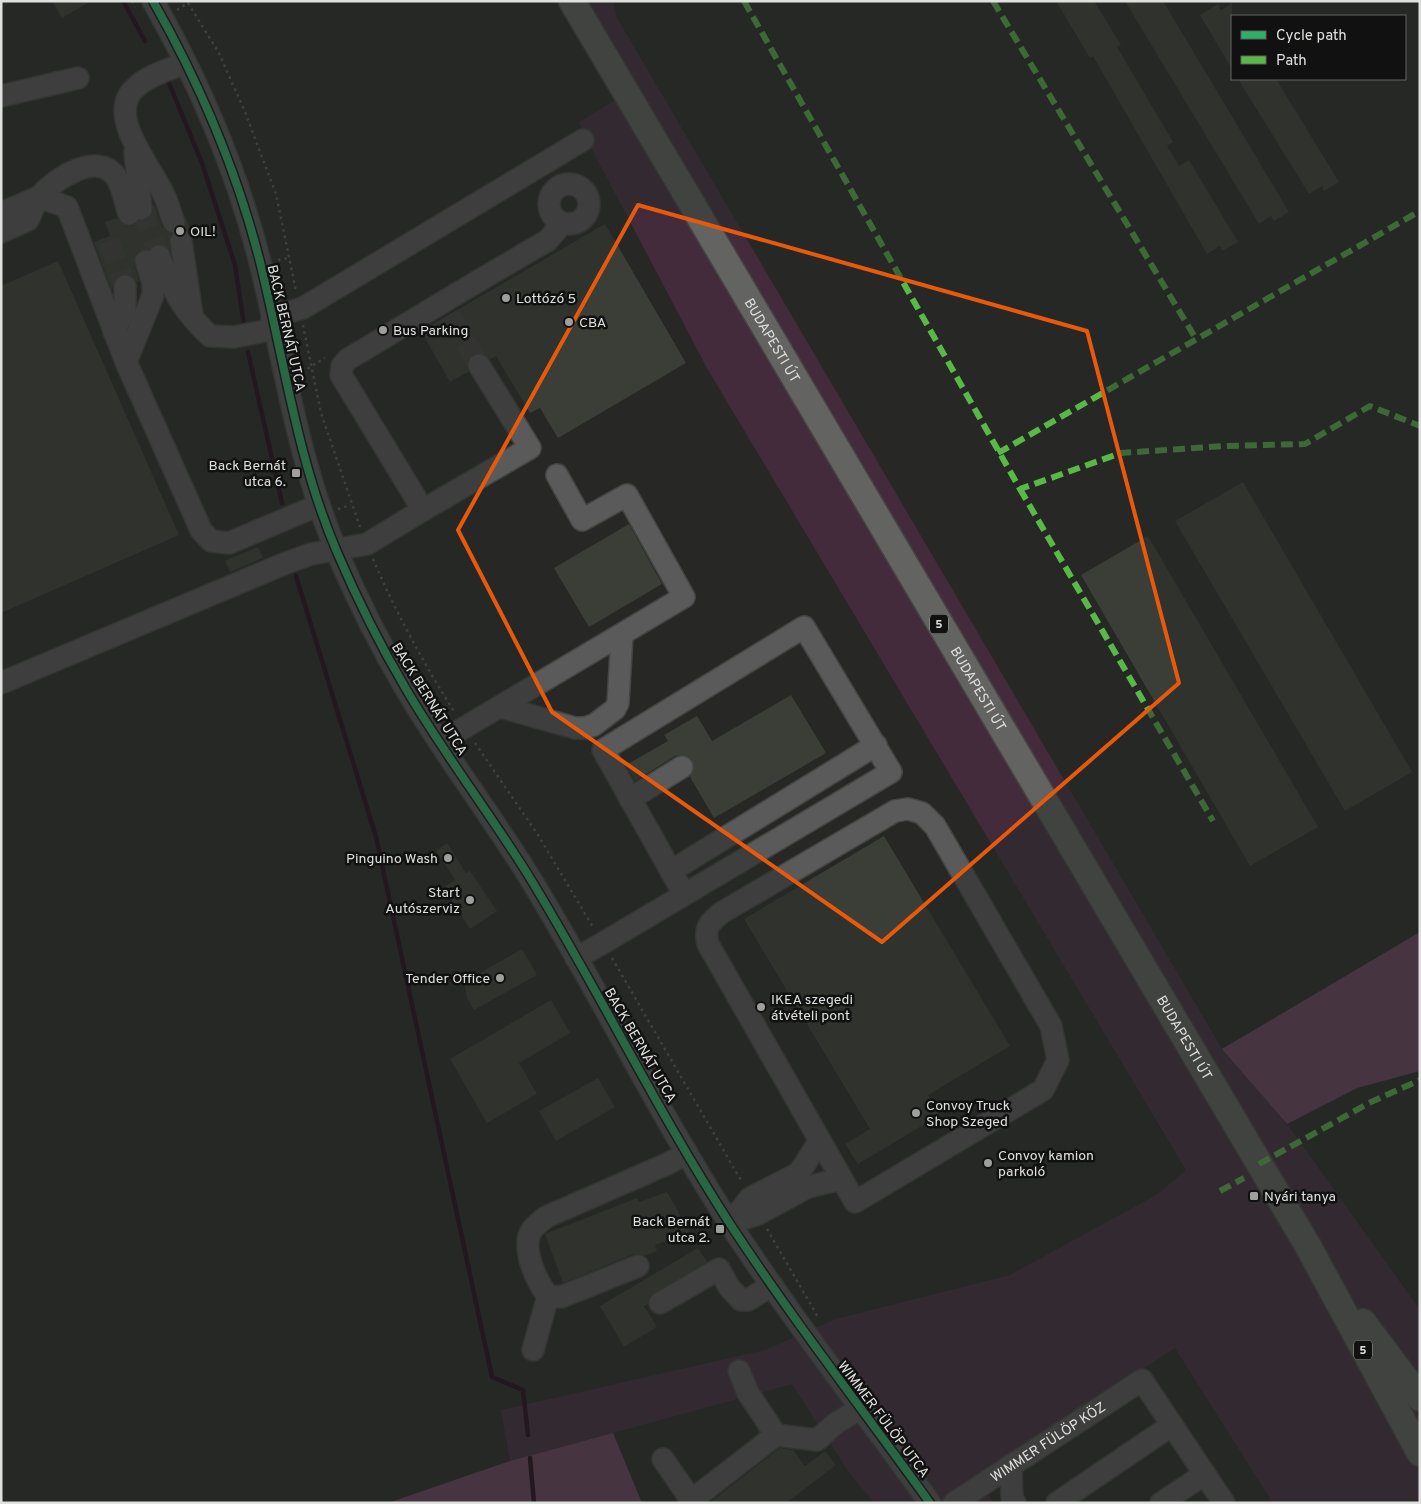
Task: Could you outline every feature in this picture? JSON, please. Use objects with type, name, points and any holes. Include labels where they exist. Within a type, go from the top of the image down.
[{"type":"main road","name":"BUDAPESTI ÚT","points":[[572,1],[1308,1246],[1420,1453]]},
{"type":"main road","name":"BUDAPESTI ÚT","points":[[1308,1246],[1420,1398]]},
{"type":"street","name":"BACK BERNÁT UTCA","points":[[150,9],[185,63],[230,168],[259,258],[300,442],[319,506],[335,549],[378,638],[407,691],[508,842],[687,1153],[730,1224],[817,1351]]},
{"type":"street","points":[[185,63],[147,79],[132,90],[125,109],[134,144],[163,192],[178,232],[193,320]]},
{"type":"street","points":[[1,96],[78,78]]},
{"type":"street","points":[[126,362],[153,295],[152,258],[175,296],[193,320],[210,336],[234,337],[274,323],[299,309],[583,140]]},
{"type":"street","points":[[1,213],[39,197],[57,180],[86,167],[101,166],[116,176],[135,211],[134,144]]},
{"type":"street","points":[[1,232],[28,220],[39,197]]},
{"type":"street","points":[[39,197],[66,207],[126,362],[201,530],[211,541],[229,543],[319,506]]},
{"type":"street","points":[[423,510],[342,375],[342,366],[348,359],[445,309],[460,290],[547,241],[556,231],[559,222]]},
{"type":"street","points":[[114,332],[125,310],[125,286]]},
{"type":"street","points":[[1,684],[286,563],[335,549],[367,544],[530,448],[479,365]]},
{"type":"street","points":[[440,742],[684,598],[627,495],[582,520],[557,475]]},
{"type":"street","points":[[576,958],[891,772],[804,627],[603,750],[684,894]]},
{"type":"street","points":[[501,707],[575,728],[594,725],[615,709],[618,703],[622,635]]},
{"type":"street","points":[[671,871],[876,745]]},
{"type":"street","points":[[630,799],[682,767]]},
{"type":"street","points":[[908,809],[922,813],[935,826],[1051,1026],[1058,1060],[1043,1090],[855,1202],[841,1179],[708,944],[705,932],[709,923],[721,913],[895,811],[908,809]]},
{"type":"street","points":[[803,1180],[819,1142]]},
{"type":"street","points":[[638,1266],[560,1297],[548,1296],[540,1287],[527,1246],[531,1230],[546,1217],[667,1164],[687,1153]]},
{"type":"street","points":[[730,1224],[754,1206],[803,1180],[841,1179]]},
{"type":"street","points":[[660,1303],[719,1269],[729,1287],[740,1300],[748,1300],[772,1284]]},
{"type":"street","points":[[533,1350],[548,1296]]},
{"type":"street","name":"WIMMER FÜLÖP UTCA","points":[[817,1351],[930,1503]]},
{"type":"street","points":[[739,1372],[748,1394],[776,1435]]},
{"type":"street","name":"WIMMER FÜLÖP KÖZ","points":[[954,1503],[1142,1380],[1172,1424]]},
{"type":"street","points":[[663,1459],[690,1501],[776,1435],[817,1440],[836,1423],[861,1408]]},
{"type":"street","points":[[1057,1503],[1172,1424],[1224,1503]]},
{"type":"street","points":[[1011,1466],[1012,1498],[1015,1503]]},
{"type":"street","points":[[1161,1503],[1205,1474]]},
{"type":"path","points":[[132,1],[150,9],[188,4],[219,53],[245,112],[276,194],[321,413],[351,505],[388,594],[433,679],[538,835],[603,943],[710,1124],[754,1206],[821,1322]]},
{"type":"path","points":[[271,262],[289,258]]},
{"type":"highlighted area","points":[[638,205],[1087,331],[1179,683],[882,942],[552,712],[458,530]]},
{"type":"shaded area","points":[[587,1],[613,1],[617,18],[1222,1049],[1287,1124],[1420,1310],[1420,1503],[1273,1503],[1175,1348],[976,1476],[994,1503],[874,1503],[848,1471],[792,1384],[510,1461],[501,1410],[765,1350],[836,1319],[1010,1275],[1158,1194],[1186,1170],[707,368],[596,157],[579,122],[636,88]]},
{"type":"shaded area","points":[[1420,932],[1420,1071],[1357,1088],[1287,1124],[1222,1049]]},
{"type":"shaded area","points":[[613,1433],[642,1503],[388,1503],[510,1461]]},
{"type":"building","points":[[52,1],[91,1],[62,18]]},
{"type":"building","points":[[1056,1],[1094,1],[1121,45],[1117,47],[1173,142],[1167,146],[1179,166],[1189,160],[1238,242],[1222,251],[1220,246],[1207,254],[1093,56],[1090,58]]},
{"type":"building","points":[[1125,1],[1163,1],[1289,212],[1274,221],[1271,216],[1259,224]]},
{"type":"building","points":[[1232,3],[1231,67],[1200,15],[1218,4],[1221,10]]},
{"type":"building","points":[[1239,80],[1277,80],[1339,182],[1324,191],[1322,186],[1309,194]]},
{"type":"building","points":[[154,204],[162,227],[171,234],[170,250],[160,244],[137,252],[134,264],[139,281],[137,282],[131,275],[119,275],[114,280],[112,291],[94,242],[110,236],[105,222],[117,218],[126,226],[133,226],[139,221],[149,219]]},
{"type":"building","points":[[186,218],[194,237],[184,229]]},
{"type":"building","name":"CBA","points":[[605,224],[686,363],[558,438],[540,408],[530,413],[496,356],[490,359],[484,354],[473,354],[468,360],[468,372],[450,382],[421,331]]},
{"type":"building","points":[[58,261],[179,535],[1,613],[1,286]]},
{"type":"building","points":[[1243,482],[1412,772],[1345,811],[1175,521]]},
{"type":"building","points":[[629,524],[662,584],[589,627],[554,568]]},
{"type":"building","points":[[1148,536],[1318,827],[1250,866],[1081,575]]},
{"type":"building","points":[[258,547],[263,558],[230,572],[225,561]]},
{"type":"building","points":[[791,695],[826,753],[714,818],[690,777],[694,766],[688,756],[675,756],[635,781],[626,765],[668,741],[664,735],[697,716],[712,741]]},
{"type":"building","points":[[884,836],[1010,1046],[928,1095],[940,1115],[858,1164],[845,1144],[870,1129],[744,919]]},
{"type":"building","name":"Start Autószerviz","points":[[447,843],[466,873],[470,871],[497,911],[470,929],[443,888],[455,880],[436,851]]},
{"type":"building","name":"Tender Office","points":[[522,949],[537,975],[474,1010],[467,998],[464,982]]},
{"type":"building","points":[[551,1000],[570,1033],[519,1063],[537,1094],[487,1123],[450,1059]]},
{"type":"building","points":[[598,1078],[615,1107],[556,1141],[539,1111]]},
{"type":"building","points":[[667,1192],[690,1232],[655,1245],[657,1251],[644,1256],[633,1254],[563,1283],[545,1234],[637,1198],[639,1202]]},
{"type":"building","points":[[698,1248],[707,1262],[649,1296],[648,1304],[644,1306],[657,1327],[624,1347],[600,1306]]},
{"type":"building","points":[[780,1448],[793,1450],[805,1466],[825,1451],[836,1465],[786,1503],[709,1503]]},
{"type":"waterway","points":[[123,1],[145,41]]},
{"type":"waterway","points":[[169,83],[202,163],[235,265],[244,325]]},
{"type":"waterway","points":[[248,352],[282,503]]},
{"type":"waterway","points":[[296,576],[376,837],[492,1377],[523,1390],[528,1435]]},
{"type":"waterway","points":[[530,1458],[534,1503]]},
{"type":"tunnel","points":[[141,209],[159,256]]},
{"type":"tunnel","points":[[109,241],[125,286]]},
{"type":"tunnel","points":[[449,315],[479,365]]},
{"type":"marked path","points":[[744,1],[1020,489],[1121,453],[1224,446],[1305,444],[1370,406],[1420,426]]},
{"type":"marked path","points":[[993,1],[1196,339]]},
{"type":"marked path","points":[[998,453],[1420,211]]},
{"type":"marked path","points":[[1020,489],[1213,821]]},
{"type":"marked path","points":[[1259,1164],[1371,1102],[1420,1080]]},
{"type":"marked path","points":[[1220,1191],[1244,1178]]},
{"type":"cycle path","points":[[153,1],[201,95],[240,194],[269,298],[292,408],[311,481],[337,552],[378,639],[421,714],[533,883],[654,1097],[730,1224],[803,1330],[930,1503]]},
{"type":"place","name":"OIL!","points":[[180,231]]},
{"type":"place","name":"Lottózó 5","points":[[506,298]]},
{"type":"place","name":"CBA","points":[[569,322]]},
{"type":"place","name":"Bus Parking","points":[[383,330]]},
{"type":"place","name":"Back Bernát utca 6.","points":[[296,473]]},
{"type":"place","name":"Pinguino Wash","points":[[448,858]]},
{"type":"place","name":"Start Autószerviz","points":[[470,900]]},
{"type":"place","name":"Tender Office","points":[[500,978]]},
{"type":"place","name":"IKEA szegedi átvételi pont","points":[[761,1007]]},
{"type":"place","name":"Convoy Truck Shop Szeged","points":[[916,1113]]},
{"type":"place","name":"Convoy kamion parkoló","points":[[988,1163]]},
{"type":"place","name":"Nyári tanya","points":[[1254,1196]]},
{"type":"place","name":"Back Bernát utca 2.","points":[[720,1229]]}]
